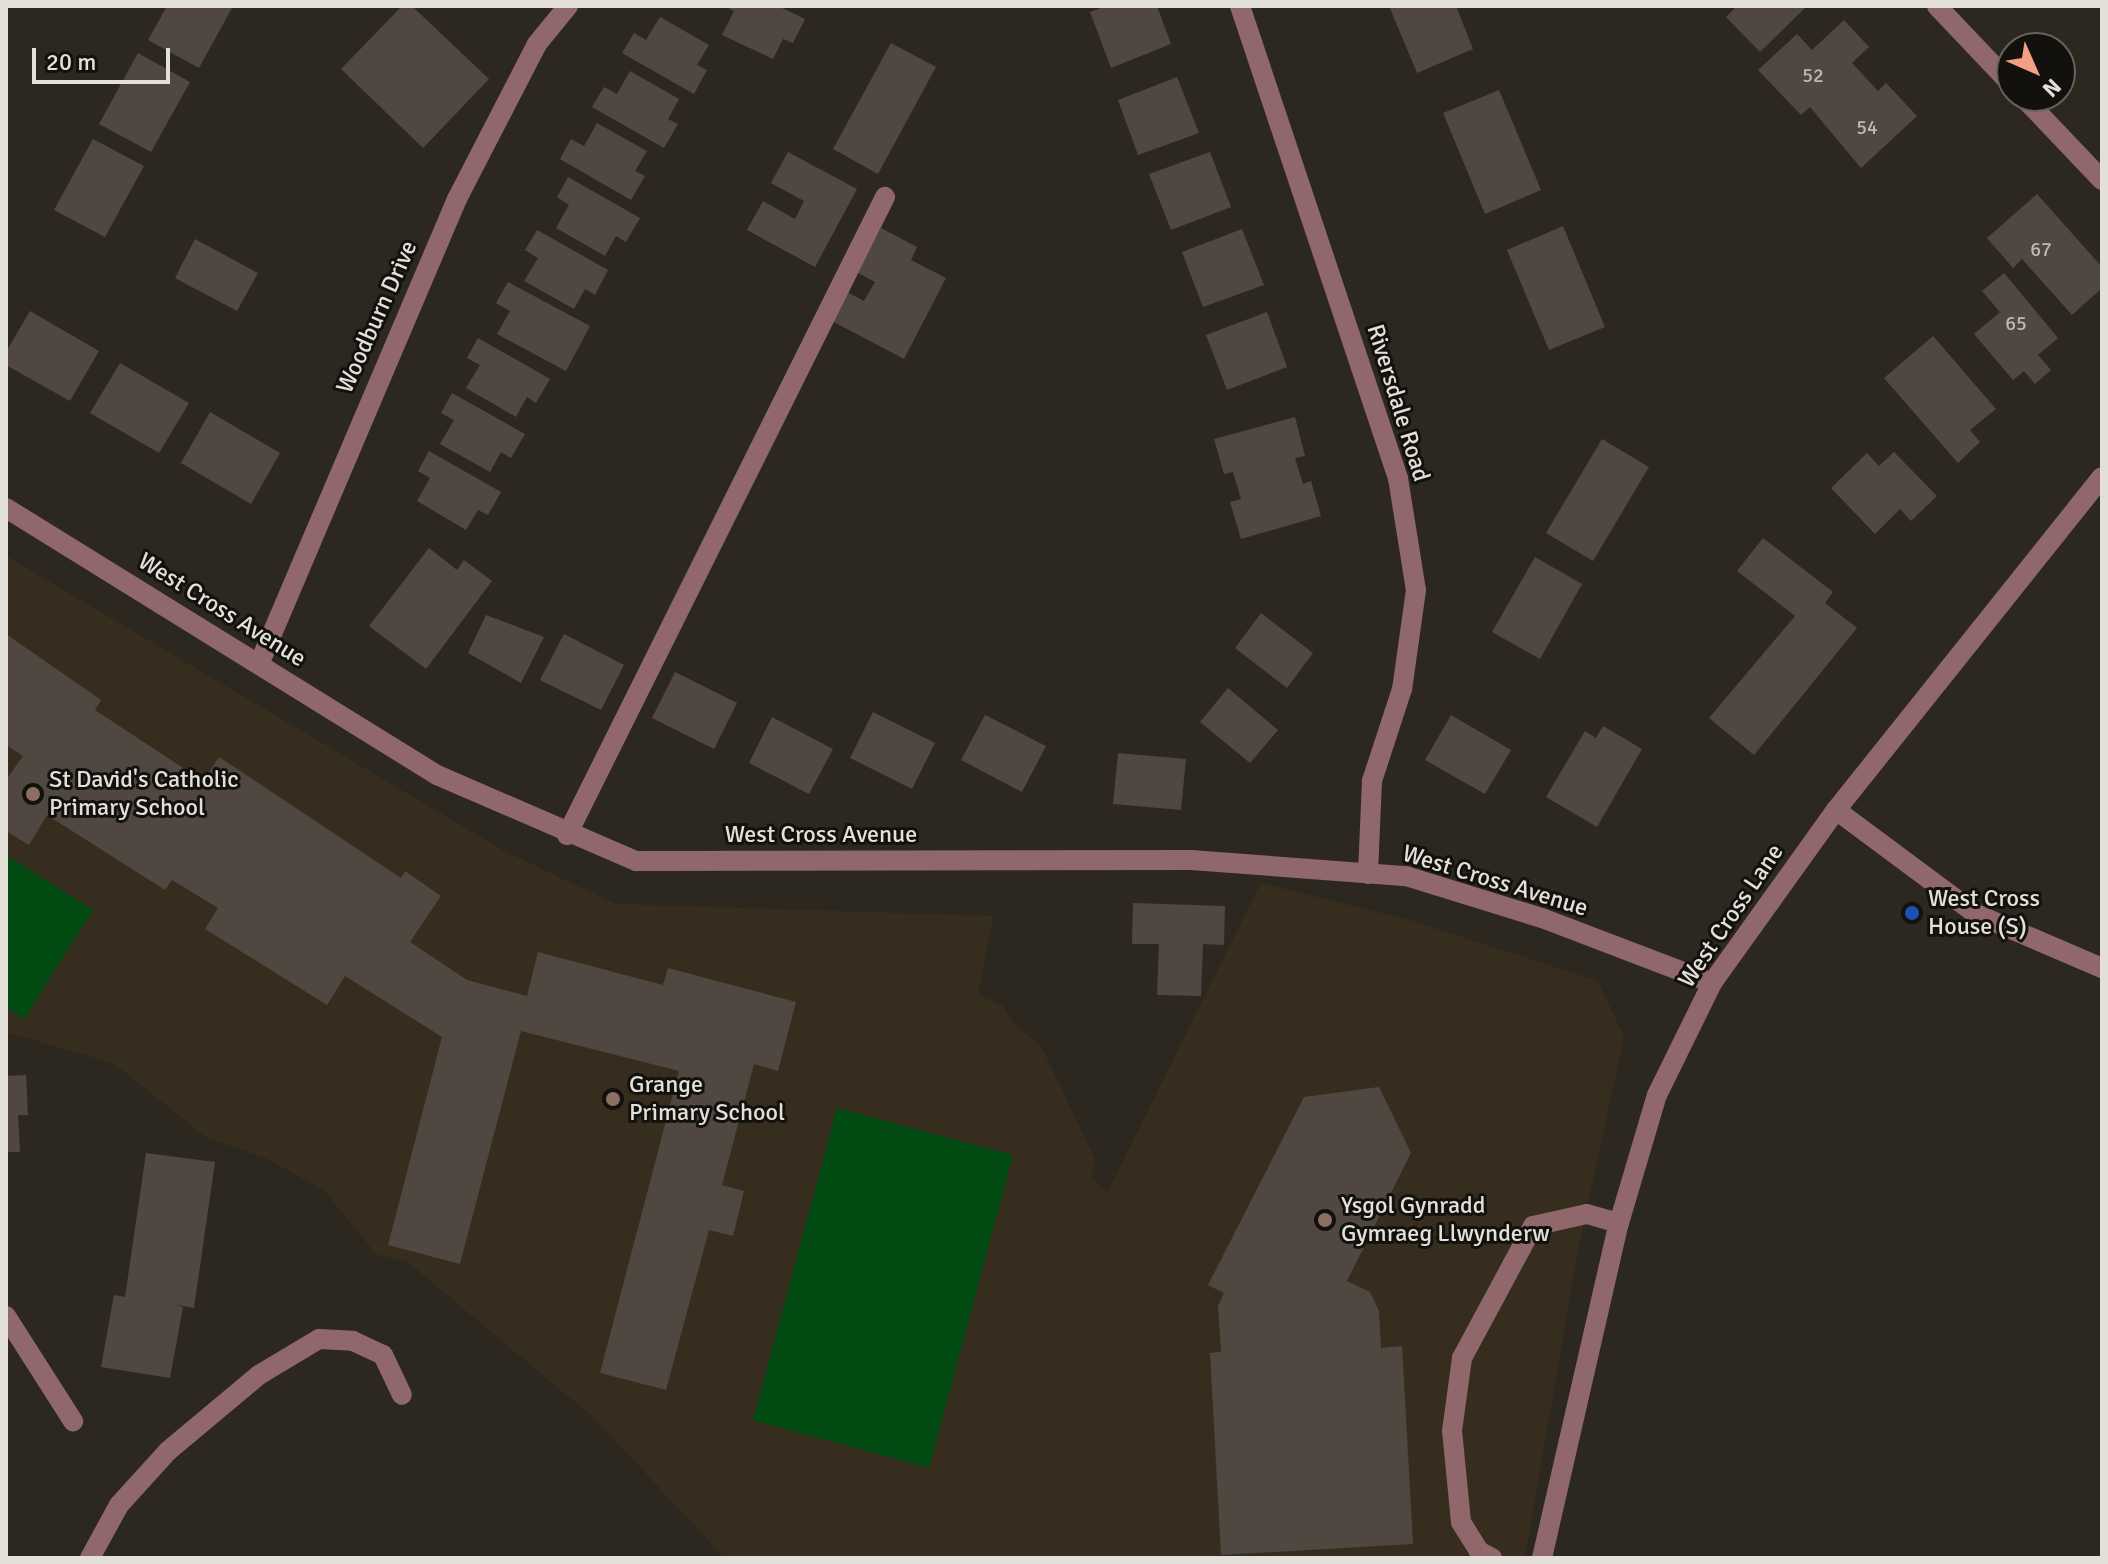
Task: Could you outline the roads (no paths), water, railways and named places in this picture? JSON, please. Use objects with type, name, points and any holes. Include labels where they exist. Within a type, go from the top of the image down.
[{"type":"street","name":"Woodburn Drive","points":[[260,662],[457,199],[537,44],[568,6]]},
{"type":"street","name":"Riversdale Road","points":[[1240,6],[1398,478],[1416,590],[1402,689],[1372,781],[1368,874]]},
{"type":"street","points":[[1937,6],[1996,68]]},
{"type":"street","points":[[2037,112],[2102,180]]},
{"type":"street","points":[[567,835],[885,197]]},
{"type":"street","name":"West Cross Lane","points":[[1542,1558],[1619,1223],[1657,1095],[1712,983],[1836,810],[2102,477]]},
{"type":"street","name":"West Cross Avenue","points":[[6,508],[260,662],[437,775],[567,835],[636,861],[1191,860],[1406,876],[1542,918],[1712,983]]},
{"type":"street","points":[[1836,810],[1976,914],[2102,968]]},
{"type":"street","points":[[1492,1558],[1479,1551],[1461,1522],[1452,1431],[1462,1358],[1533,1226],[1587,1214],[1619,1223]]},
{"type":"street","points":[[6,1316],[73,1421]]},
{"type":"street","points":[[90,1558],[119,1505],[168,1451],[259,1375],[319,1339],[353,1341],[383,1355],[402,1395]]},
{"type":"place","name":"St David's Catholic Primary School","points":[[33,794]]},
{"type":"place","name":"West Cross House (S)","points":[[1912,913]]},
{"type":"place","name":"Grange Primary School","points":[[613,1099]]},
{"type":"place","name":"Ysgol Gynradd Gymraeg Llwynderw","points":[[1325,1220]]}]
